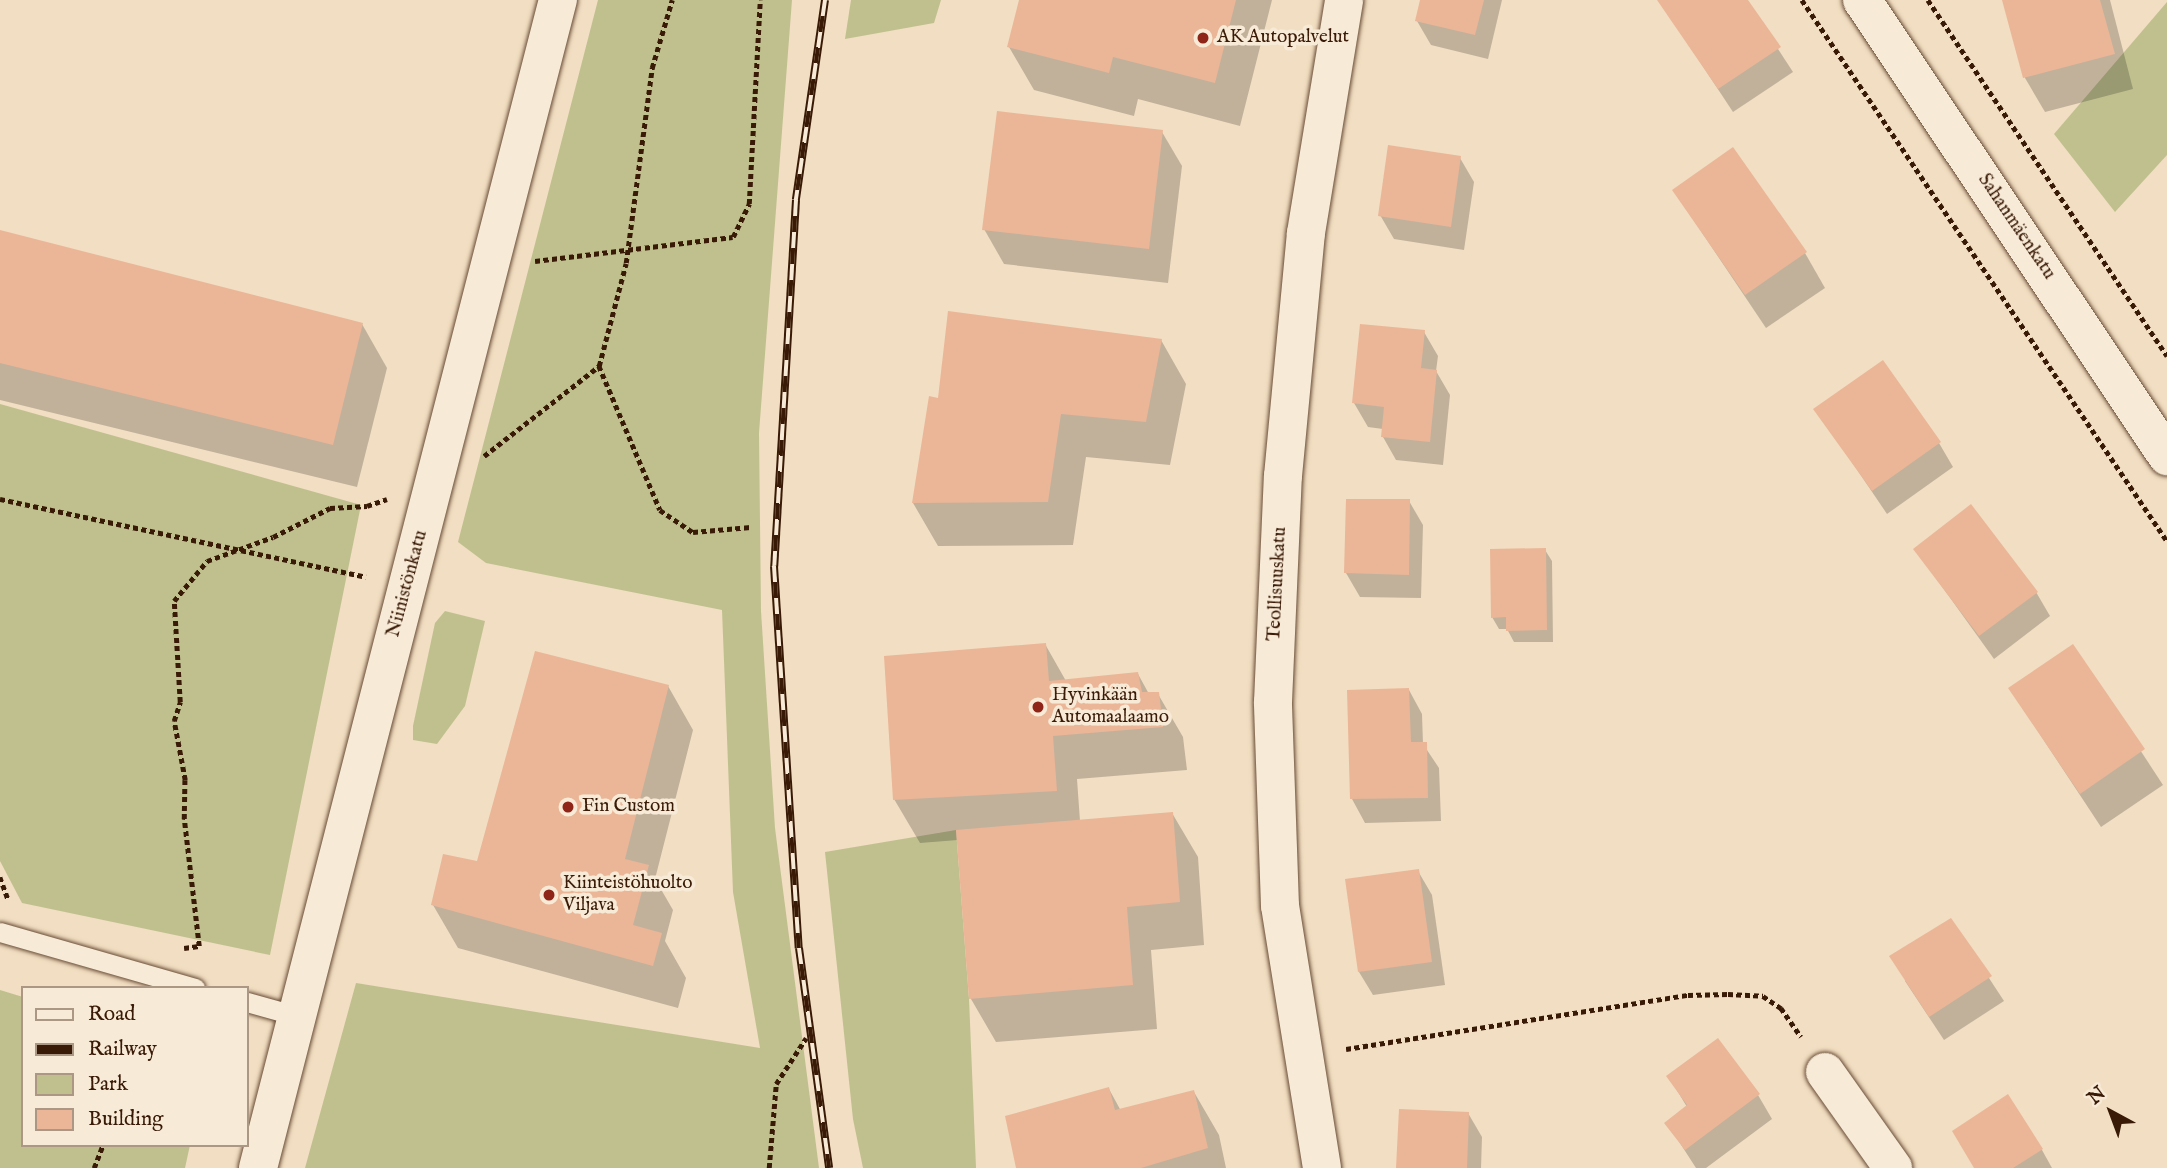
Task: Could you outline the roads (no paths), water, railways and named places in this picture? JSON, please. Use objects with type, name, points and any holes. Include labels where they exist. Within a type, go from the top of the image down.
[{"type":"street","name":"Niinistönkatu","points":[[258,1168],[558,0]]},
{"type":"street","name":"Teollisuuskatu","points":[[1322,1168],[1280,906],[1273,702],[1283,476],[1306,233],[1343,0]]},
{"type":"street","name":"Sahanmäenkatu","points":[[1862,0],[2167,456]]},
{"type":"street","points":[[1825,1072],[1893,1168]]},
{"type":"lane","points":[[0,932],[188,986]]},
{"type":"lane","points":[[248,1002],[297,1016]]},
{"type":"railway","points":[[825,0],[796,200],[774,566],[799,948],[829,1168]]},
{"type":"place","name":"AK Autopalvelut","points":[[1203,38]]},
{"type":"place","name":"Hyvinkään Automaalaamo","points":[[1038,707]]},
{"type":"place","name":"Fin Custom","points":[[568,807]]},
{"type":"place","name":"Kiinteistöhuolto Viljava","points":[[549,895]]}]
